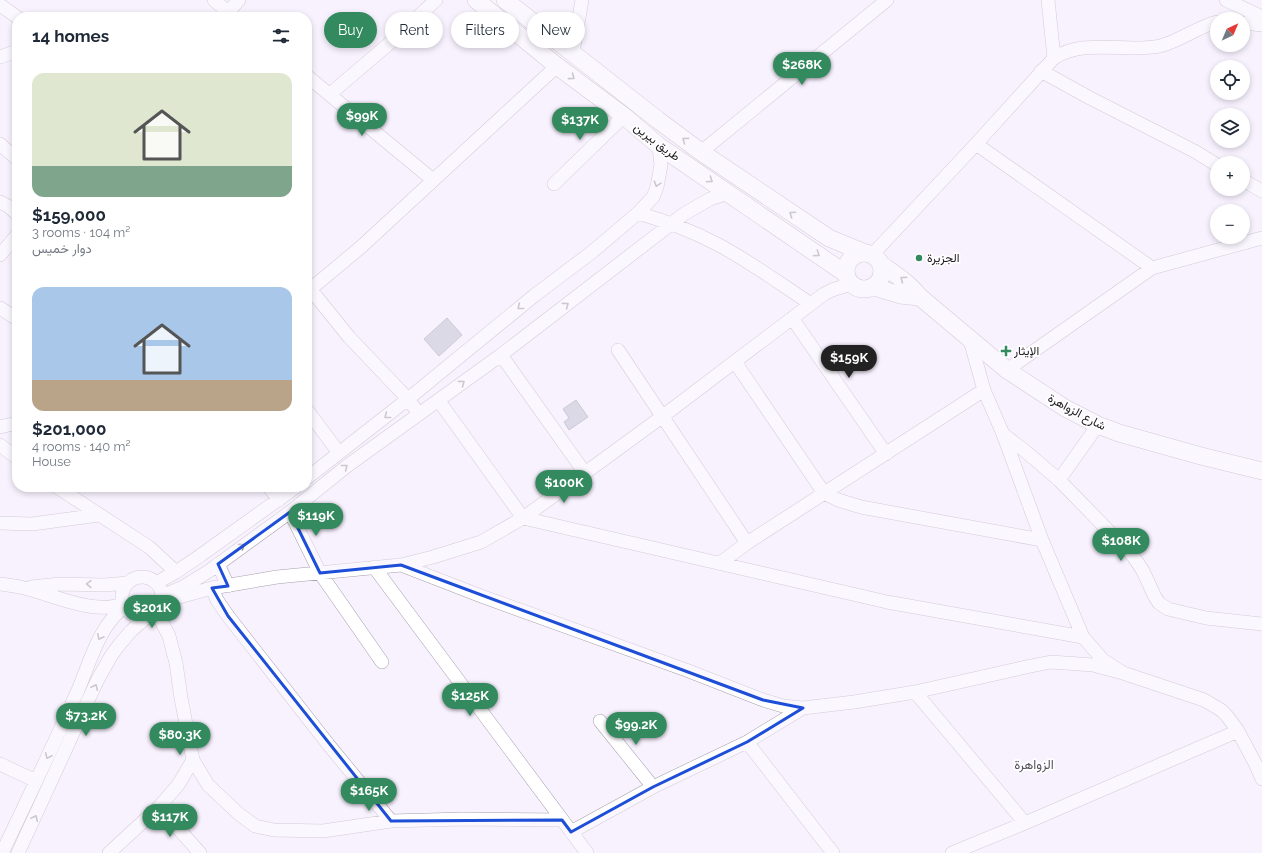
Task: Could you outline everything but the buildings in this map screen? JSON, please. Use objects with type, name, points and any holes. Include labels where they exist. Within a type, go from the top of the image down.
[{"type":"main road","name":"طريق بيرين","points":[[476,0],[557,66],[624,116],[659,146],[849,279]]},
{"type":"main road","name":"طريق بيرين","points":[[505,0],[658,120],[702,152],[830,238],[872,257]]},
{"type":"main road","points":[[858,253],[872,257],[883,274],[874,287],[862,289],[856,287],[849,279],[846,269],[850,260],[858,253]]},
{"type":"main road","name":"شارع الزواهرة","points":[[872,257],[904,280],[920,297],[1007,370],[1065,408],[1098,425],[1119,433],[1262,471]]},
{"type":"main road","points":[[874,287],[900,296],[920,297]]},
{"type":"street","points":[[214,0],[229,12]]},
{"type":"street","points":[[232,12],[239,0]]},
{"type":"street","points":[[330,94],[391,42],[436,0]]},
{"type":"street","points":[[702,152],[887,0]]},
{"type":"street","points":[[1048,0],[1054,58]]},
{"type":"street","points":[[1226,0],[1262,17]]},
{"type":"street","points":[[572,52],[580,1]]},
{"type":"street","points":[[0,5],[12,13]]},
{"type":"street","points":[[872,257],[1054,58],[1068,50],[1091,47],[1134,48],[1159,46],[1210,24]]},
{"type":"street","points":[[1250,24],[1262,26]]},
{"type":"street","points":[[0,57],[12,53]]},
{"type":"street","points":[[312,286],[361,247],[557,66]]},
{"type":"street","points":[[1042,71],[1090,98],[1196,152],[1210,161]]},
{"type":"street","points":[[312,80],[433,180]]},
{"type":"street","points":[[554,184],[624,116]]},
{"type":"street","points":[[0,144],[12,155]]},
{"type":"street","points":[[976,144],[1152,268]]},
{"type":"street","points":[[312,474],[408,399],[534,295],[592,252],[638,212],[653,197],[657,187],[661,165],[659,146]]},
{"type":"street","points":[[1250,184],[1262,191]]},
{"type":"street","points":[[18,853],[97,681],[111,656],[131,631],[157,606],[290,512],[347,466],[501,355],[674,224],[684,214],[710,199],[728,193]]},
{"type":"street","points":[[0,202],[12,210]]},
{"type":"street","points":[[638,212],[674,224],[714,242],[811,304]]},
{"type":"street","points":[[1007,370],[1152,268],[1262,238]]},
{"type":"street","points":[[0,255],[12,241]]},
{"type":"street","points":[[562,820],[463,819],[391,821],[323,831],[274,830],[255,826],[239,814],[208,785],[193,760],[176,663],[169,636],[157,606],[159,587],[156,583],[142,577],[128,583],[123,592],[124,605],[136,615],[157,606],[212,588],[277,577],[401,565],[434,557],[481,542],[523,518],[586,473],[792,318],[849,279]]},
{"type":"street","points":[[312,294],[349,337],[408,399],[419,414]]},
{"type":"street","points":[[0,308],[12,316]]},
{"type":"street","points":[[792,318],[886,454]]},
{"type":"street","points":[[970,340],[984,390],[1003,434],[1042,540],[1083,637],[1103,660],[1123,673]]},
{"type":"street","points":[[618,350],[747,543]]},
{"type":"street","points":[[501,355],[586,473]]},
{"type":"street","points":[[735,362],[824,493],[838,500],[861,507],[1042,540]]},
{"type":"street","points":[[720,563],[747,543],[984,390]]},
{"type":"street","points":[[439,401],[523,518],[887,602],[1083,637]]},
{"type":"street","points":[[312,417],[339,453]]},
{"type":"street","points":[[0,427],[12,424]]},
{"type":"street","points":[[1058,480],[1098,425]]},
{"type":"street","points":[[1003,434],[1058,480],[1133,556],[1143,571],[1159,603],[1168,609],[1206,618],[1262,624]]},
{"type":"street","points":[[0,445],[12,454]]},
{"type":"street","points":[[64,492],[149,547],[176,572]]},
{"type":"street","points":[[273,492],[279,500]]},
{"type":"street","points":[[156,583],[176,572],[201,555],[289,492]]},
{"type":"street","points":[[290,512],[320,573],[382,662]]},
{"type":"street","points":[[0,523],[32,524],[99,515]]},
{"type":"street","points":[[201,555],[214,567],[228,586]]},
{"type":"street","points":[[401,565],[481,596],[686,670],[763,700],[783,706],[803,708],[854,702],[915,692],[1051,662],[1093,665],[1123,673],[1204,700],[1221,710],[1238,731],[1256,764],[1262,779]]},
{"type":"street","points":[[374,567],[587,853]]},
{"type":"street","points":[[23,588],[60,584],[104,585],[128,583]]},
{"type":"street","points":[[0,584],[23,588],[82,604],[102,607],[124,605]]},
{"type":"street","points":[[212,588],[217,600],[228,616],[328,744],[391,821]]},
{"type":"street","points":[[2,853],[75,697],[100,638],[111,619],[124,605]]},
{"type":"street","points":[[915,692],[1025,823]]},
{"type":"street","points":[[571,832],[653,787],[747,742],[803,708]]},
{"type":"street","points":[[600,721],[653,787]]},
{"type":"street","points":[[952,853],[1238,731]]},
{"type":"street","points":[[747,742],[833,853]]},
{"type":"street","points":[[109,853],[159,807],[178,785],[193,760]]},
{"type":"street","points":[[0,764],[36,782]]},
{"type":"street","points":[[159,807],[200,853]]},
{"type":"highlighted area","points":[[290,512],[320,573],[401,565],[763,700],[803,708],[747,742],[653,787],[571,832],[562,820],[391,821],[228,616],[212,588],[228,586],[218,564]]},
{"type":"place","name":"الجزيرة","points":[[919,258]]},
{"type":"place","name":"الإيثار","points":[[1006,351]]},
{"type":"district","name":"الزواهرة","points":[[1034,764]]}]
